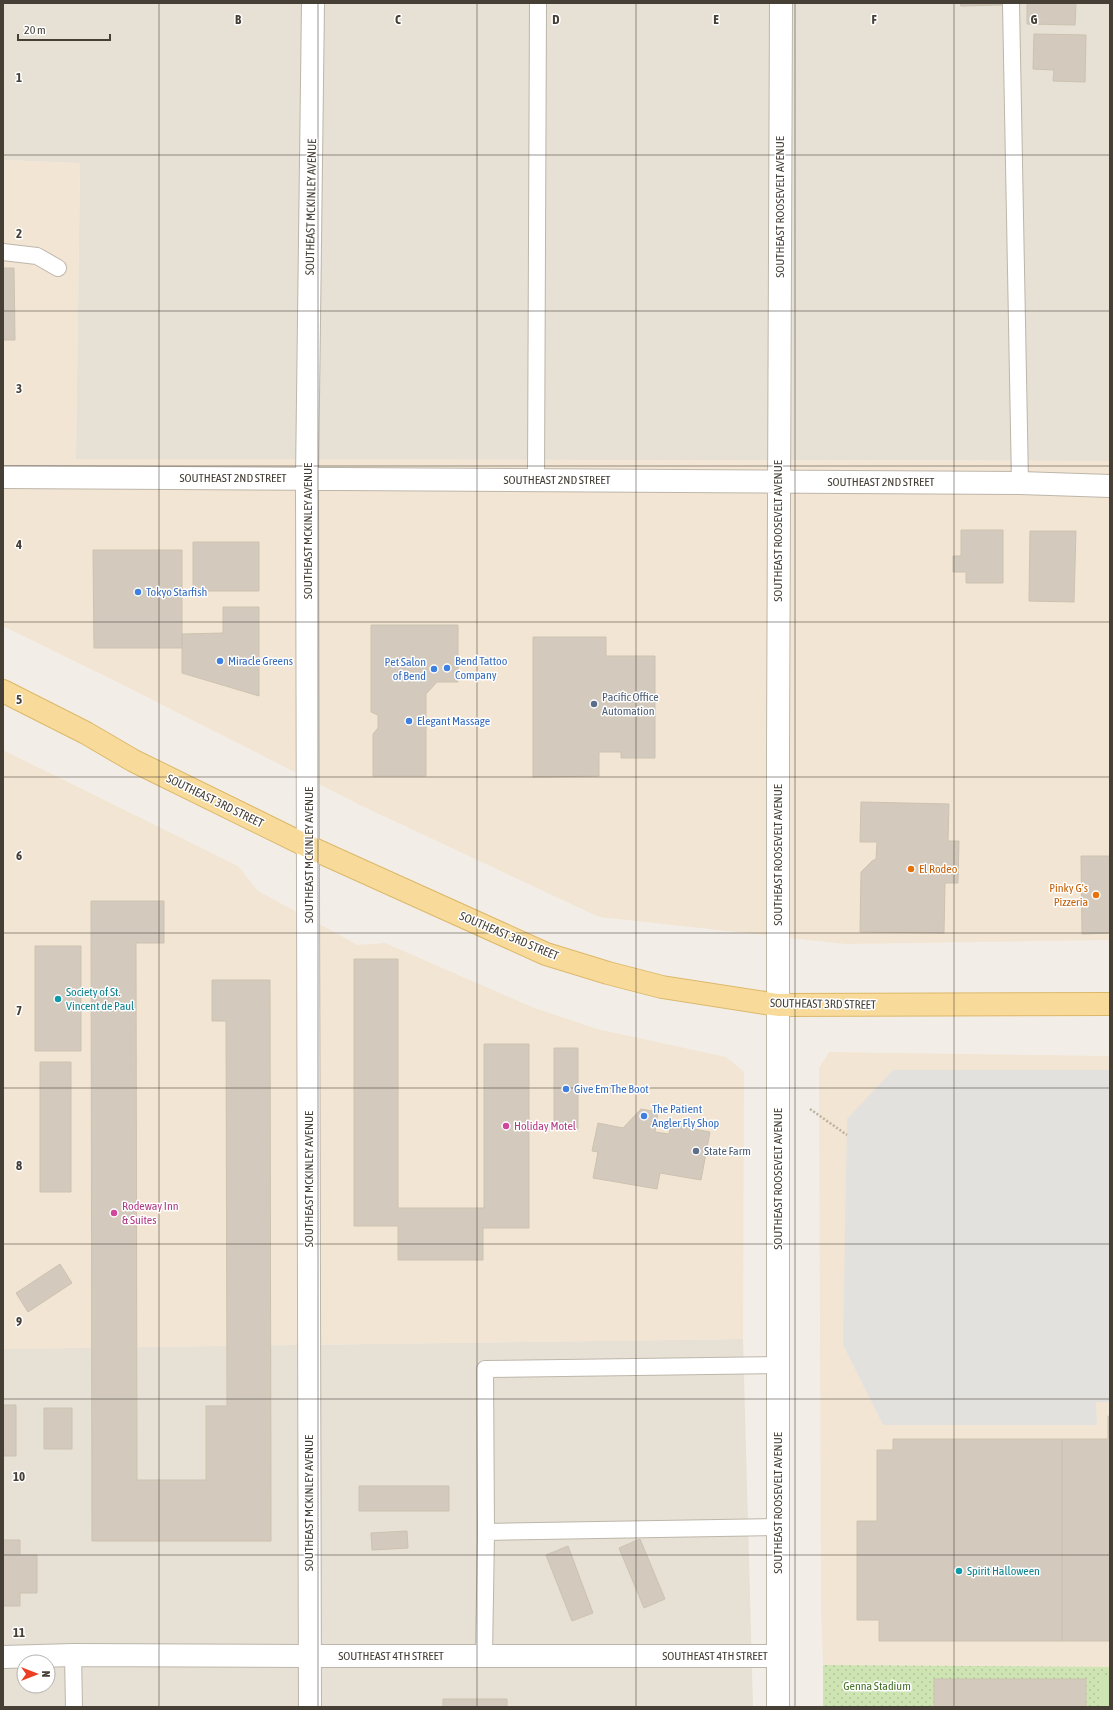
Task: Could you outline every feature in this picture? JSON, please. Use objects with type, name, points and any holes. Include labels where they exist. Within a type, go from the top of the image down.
[{"type":"main road","name":"SOUTHEAST 3RD STREET","points":[[3,691],[86,733],[134,761],[309,847],[546,954],[608,973],[662,987],[778,1005],[1110,1004]]},
{"type":"street","name":"SOUTHEAST MCKINLEY AVENUE","points":[[310,1707],[308,478],[313,3]]},
{"type":"street","name":"SOUTHEAST ROOSEVELT AVENUE","points":[[778,1707],[778,1005],[781,3]]},
{"type":"street","name":"SOUTHEAST 2ND STREET","points":[[3,477],[1020,483],[1110,486]]},
{"type":"street","name":"SOUTHEAST 4TH STREET","points":[[3,1657],[74,1655],[778,1656]]},
{"type":"lane","points":[[536,480],[538,3]]},
{"type":"lane","points":[[1010,3],[1020,483]]},
{"type":"lane","points":[[3,252],[37,256],[58,268]]},
{"type":"lane","points":[[484,1656],[486,1532],[485,1369],[778,1365]]},
{"type":"lane","points":[[486,1532],[778,1527]]},
{"type":"lane","points":[[74,1655],[74,1707]]},
{"type":"path","points":[[810,1109],[847,1135]]},
{"type":"shaded area","points":[[3,3],[1110,3],[1110,461],[76,459],[80,163],[3,160]]},
{"type":"shaded area","points":[[3,160],[80,163],[76,459],[1110,461],[1110,940],[845,944],[599,917],[362,806],[3,626]]},
{"type":"shaded area","points":[[3,750],[238,866],[258,891],[358,945],[385,943],[532,1007],[597,1029],[726,1057],[744,1072],[743,1339],[3,1349]]},
{"type":"shaded area","points":[[829,1052],[1110,1056],[1110,1667],[823,1665],[821,1611],[819,1068]]},
{"type":"shaded area","points":[[893,1070],[1110,1070],[1110,1402],[1096,1402],[1097,1425],[883,1425],[843,1345],[847,1119]]},
{"type":"shaded area","points":[[743,1339],[753,1707],[3,1707],[3,1349]]},
{"type":"green space","name":"Genna Stadium","points":[[823,1665],[1110,1667],[1110,1707],[823,1707]]},
{"type":"green space","points":[[1101,1676],[1110,1676],[1110,1707],[1101,1707]]},
{"type":"building","points":[[960,3],[1003,3],[1003,5],[961,6]]},
{"type":"building","points":[[1027,3],[1076,3],[1075,25],[1027,24]]},
{"type":"building","points":[[1034,34],[1086,35],[1085,82],[1053,81],[1054,70],[1033,69]]},
{"type":"building","points":[[3,268],[14,268],[15,340],[3,340]]},
{"type":"building","points":[[961,530],[1003,530],[1003,583],[966,583],[966,572],[953,572],[953,556],[961,556]]},
{"type":"building","points":[[1030,531],[1076,531],[1074,602],[1029,601]]},
{"type":"building","points":[[193,542],[259,542],[259,591],[193,591]]},
{"type":"building","name":"Tokyo Starfish","points":[[93,550],[182,550],[182,648],[94,648]]},
{"type":"building","name":"Miracle Greens","points":[[223,607],[259,607],[259,696],[182,673],[182,634],[223,633]]},
{"type":"building","points":[[371,625],[458,625],[458,682],[437,682],[426,694],[426,776],[373,776],[373,734],[378,728],[378,715],[371,712]]},
{"type":"building","name":"Pacific Office Automation","points":[[533,637],[606,637],[606,656],[655,656],[655,758],[621,758],[621,752],[599,752],[599,776],[533,777]]},
{"type":"building","name":"El Rodeo","points":[[861,802],[949,804],[948,841],[959,841],[958,883],[945,883],[944,933],[860,932],[861,872],[876,859],[877,842],[860,842]]},
{"type":"building","name":"Pinky G's Pizzeria","points":[[1081,856],[1110,856],[1110,933],[1082,934]]},
{"type":"building","name":"Rodeway Inn & Suites","points":[[91,901],[164,901],[164,943],[136,943],[137,1480],[206,1480],[206,1406],[227,1406],[226,1021],[212,1021],[212,980],[270,980],[271,1541],[92,1541]]},
{"type":"building","name":"Society of St. Vincent de Paul","points":[[35,946],[81,946],[81,1051],[35,1051]]},
{"type":"building","name":"Holiday Motel","points":[[354,959],[398,959],[398,1208],[484,1208],[484,1044],[529,1044],[529,1228],[483,1228],[483,1260],[398,1260],[398,1226],[354,1226]]},
{"type":"building","name":"Give Em The Boot","points":[[554,1048],[578,1048],[578,1129],[554,1129]]},
{"type":"building","points":[[40,1062],[71,1062],[71,1192],[40,1192]]},
{"type":"building","points":[[641,1109],[658,1112],[655,1132],[669,1134],[671,1125],[710,1132],[701,1180],[660,1173],[657,1189],[593,1178],[598,1152],[592,1151],[598,1123],[623,1128]]},
{"type":"building","points":[[60,1264],[72,1283],[28,1312],[16,1293]]},
{"type":"building","points":[[3,1405],[16,1405],[16,1456],[3,1456]]},
{"type":"building","points":[[44,1408],[72,1408],[72,1449],[44,1449]]},
{"type":"building","points":[[1108,1416],[1110,1416],[1110,1641],[1062,1641],[1062,1439],[1108,1439]]},
{"type":"building","name":"Spirit Halloween","points":[[893,1439],[1062,1439],[1062,1641],[879,1641],[879,1620],[857,1620],[857,1521],[877,1521],[877,1450],[893,1450]]},
{"type":"building","points":[[359,1486],[449,1486],[449,1511],[359,1511]]},
{"type":"building","points":[[407,1531],[408,1548],[372,1550],[371,1533]]},
{"type":"building","points":[[640,1539],[665,1599],[644,1608],[619,1548]]},
{"type":"building","points":[[3,1540],[20,1540],[20,1555],[37,1555],[37,1593],[20,1593],[20,1606],[3,1606]]},
{"type":"building","points":[[568,1546],[593,1613],[572,1621],[546,1555]]},
{"type":"building","points":[[934,1679],[1086,1679],[1086,1707],[934,1707]]},
{"type":"building","points":[[443,1699],[507,1699],[507,1707],[443,1707]]},
{"type":"place","name":"Tokyo Starfish","points":[[138,592]]},
{"type":"place","name":"Miracle Greens","points":[[220,661]]},
{"type":"place","name":"Bend Tattoo Company","points":[[447,668]]},
{"type":"place","name":"Pet Salon of Bend","points":[[434,669]]},
{"type":"place","name":"Pacific Office Automation","points":[[594,704]]},
{"type":"place","name":"Elegant Massage","points":[[409,721]]},
{"type":"place","name":"El Rodeo","points":[[911,869]]},
{"type":"place","name":"Pinky G's Pizzeria","points":[[1096,895]]},
{"type":"place","name":"Society of St. Vincent de Paul","points":[[58,999]]},
{"type":"place","name":"Give Em The Boot","points":[[566,1089]]},
{"type":"place","name":"The Patient Angler Fly Shop","points":[[644,1116]]},
{"type":"place","name":"Holiday Motel","points":[[506,1126]]},
{"type":"place","name":"State Farm","points":[[696,1151]]},
{"type":"place","name":"Rodeway Inn & Suites","points":[[114,1213]]},
{"type":"place","name":"Spirit Halloween","points":[[959,1571]]}]
